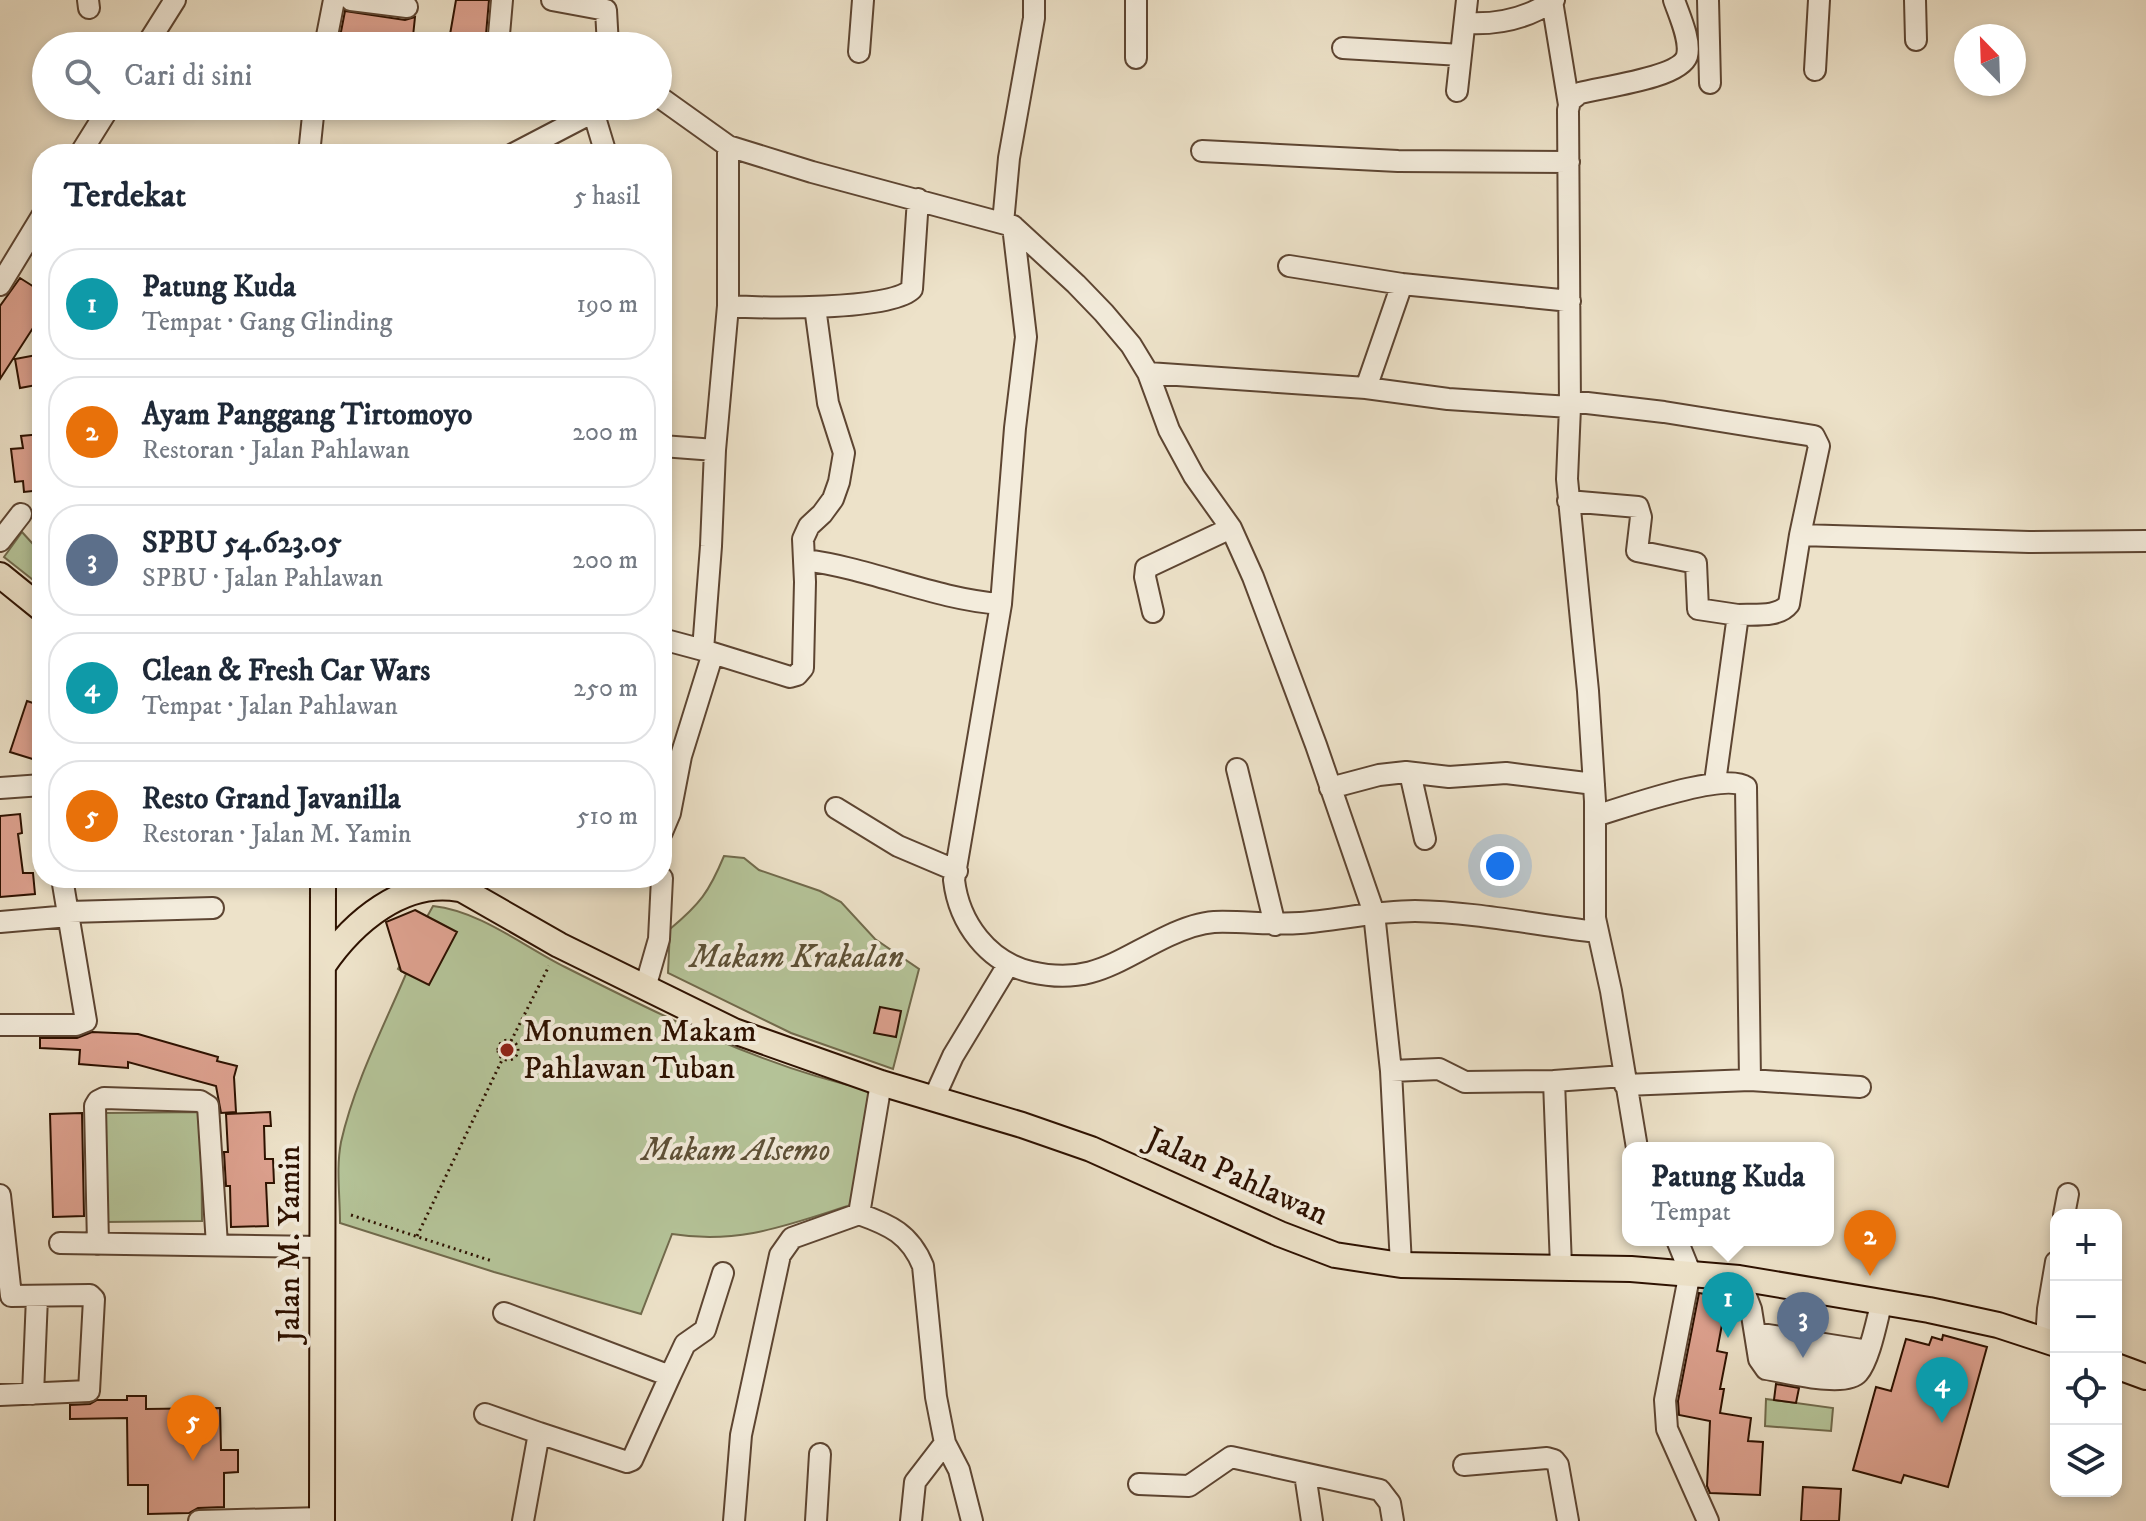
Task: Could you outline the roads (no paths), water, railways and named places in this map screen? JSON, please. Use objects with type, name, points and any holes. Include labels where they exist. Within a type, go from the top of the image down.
[{"type":"main road","points":[[0,575],[32,601]]},
{"type":"main road","name":"Jalan M. Yamin","points":[[322,1520],[323,888]]},
{"type":"main road","points":[[323,966],[352,932],[396,899],[424,888]]},
{"type":"main road","name":"Jalan Pahlawan","points":[[458,888],[559,945],[734,1031],[881,1083],[1091,1149],[1318,1249],[1354,1259],[1401,1265],[1561,1267],[1690,1272],[1739,1278],[1882,1301],[1998,1325],[2050,1342]]},
{"type":"main road","points":[[2122,1368],[2146,1377]]},
{"type":"street","points":[[155,32],[175,0]]},
{"type":"street","points":[[328,32],[334,0]]},
{"type":"street","points":[[351,0],[407,7]]},
{"type":"street","points":[[499,32],[502,0]]},
{"type":"street","points":[[552,0],[602,4],[608,14],[608,32]]},
{"type":"street","points":[[859,52],[863,0]]},
{"type":"street","points":[[1034,0],[1034,18],[1009,158],[1008,224],[1026,337],[1015,428],[1001,604],[957,871],[956,891],[980,942],[1008,965],[1068,977],[1101,970],[1197,925],[1215,922],[1275,925],[1415,911],[1597,932]]},
{"type":"street","points":[[1136,0],[1136,58]]},
{"type":"street","points":[[1457,91],[1467,0]]},
{"type":"street","points":[[1569,105],[1580,93],[1664,73],[1682,64],[1687,56],[1687,45],[1674,0]]},
{"type":"street","points":[[1708,0],[1710,83]]},
{"type":"street","points":[[1815,70],[1819,0]]},
{"type":"street","points":[[1915,0],[1916,40]]},
{"type":"street","points":[[1465,23],[1489,25],[1536,13],[1553,1],[1569,105],[1568,501],[1588,691],[1594,784],[1593,876],[1597,932],[1611,991],[1636,1142]]},
{"type":"street","points":[[1343,48],[1461,55]]},
{"type":"street","points":[[672,106],[728,146],[812,172],[1008,224],[1076,284],[1131,345],[1148,373],[1169,430],[1194,476],[1231,528],[1253,577],[1374,913],[1391,1071],[1401,1265]]},
{"type":"street","points":[[86,144],[101,120]]},
{"type":"street","points":[[310,144],[313,120]]},
{"type":"street","points":[[532,144],[578,120]]},
{"type":"street","points":[[601,120],[604,144]]},
{"type":"street","points":[[672,803],[708,652],[715,450],[728,306],[728,146]]},
{"type":"street","points":[[1202,151],[1398,161],[1569,162]]},
{"type":"street","points":[[728,306],[815,307],[891,299],[911,292],[918,199]]},
{"type":"street","points":[[0,285],[32,232]]},
{"type":"street","points":[[1289,266],[1402,284],[1570,301]]},
{"type":"street","points":[[1366,388],[1402,284]]},
{"type":"street","points":[[672,642],[790,677],[800,672],[804,663],[803,539],[809,526],[833,499],[844,453],[828,403],[815,307]]},
{"type":"street","points":[[1148,373],[1366,388],[1448,399],[1664,412],[1814,436],[1819,446],[1789,604],[1785,610],[1776,613],[1738,615],[1698,609],[1696,563],[1637,551],[1641,517],[1638,507],[1568,501]]},
{"type":"street","points":[[672,447],[715,450]]},
{"type":"street","points":[[0,541],[21,514]]},
{"type":"street","points":[[1153,612],[1145,577],[1147,566],[1231,528]]},
{"type":"street","points":[[1800,535],[2029,542],[2146,541]]},
{"type":"street","points":[[804,560],[849,567],[960,599],[1001,604]]},
{"type":"street","points":[[1715,782],[1738,615]]},
{"type":"street","points":[[1237,769],[1275,925]]},
{"type":"street","points":[[1330,788],[1379,775],[1410,773],[1449,777],[1506,773],[1594,784]]},
{"type":"street","points":[[1410,773],[1425,839]]},
{"type":"street","points":[[1595,816],[1715,782],[1740,783],[1746,787],[1750,1080]]},
{"type":"street","points":[[0,788],[32,786]]},
{"type":"street","points":[[836,808],[898,846],[957,871]]},
{"type":"street","points":[[0,1025],[76,1025],[86,1021],[64,888]]},
{"type":"street","points":[[645,988],[659,939],[662,888]]},
{"type":"street","points":[[0,922],[69,914],[213,908]]},
{"type":"street","points":[[934,1098],[953,1056],[1008,965]]},
{"type":"street","points":[[1391,1071],[1439,1069],[1465,1082],[1750,1080],[1860,1087]]},
{"type":"street","points":[[1554,1081],[1561,1267]]},
{"type":"street","points":[[859,1214],[881,1083]]},
{"type":"street","points":[[98,1244],[95,1106],[104,1098],[200,1101],[208,1106],[217,1245]]},
{"type":"street","points":[[2065,1209],[2068,1194]]},
{"type":"street","points":[[0,1195],[10,1294],[13,1297],[90,1295],[94,1298],[90,1386],[84,1392],[0,1395]]},
{"type":"street","points":[[734,1521],[741,1435],[780,1255],[792,1238],[859,1214],[906,1237],[920,1258],[926,1285],[936,1397],[945,1443],[959,1470],[972,1521]]},
{"type":"street","points":[[60,1243],[322,1247]]},
{"type":"street","points":[[1679,1246],[1690,1272],[1666,1388],[1664,1416],[1708,1521]]},
{"type":"street","points":[[485,1414],[627,1462],[632,1460],[685,1344],[705,1330],[723,1273]]},
{"type":"street","points":[[1739,1278],[1751,1309],[1764,1369],[1835,1379],[1855,1376],[1865,1358],[1882,1301]]},
{"type":"street","points":[[33,1394],[37,1297]]},
{"type":"street","points":[[2050,1297],[2050,1331]]},
{"type":"street","points":[[504,1313],[670,1376]]},
{"type":"street","points":[[1756,1342],[1865,1358]]},
{"type":"street","points":[[523,1521],[539,1433]]},
{"type":"street","points":[[911,1521],[915,1482],[945,1443]]},
{"type":"street","points":[[816,1521],[820,1454]]},
{"type":"street","points":[[1139,1484],[1189,1486],[1231,1457],[1380,1490],[1390,1503],[1393,1521]]},
{"type":"street","points":[[1464,1465],[1554,1460],[1558,1465],[1568,1521]]},
{"type":"street","points":[[1305,1474],[1312,1521]]},
{"type":"street","points":[[199,1521],[322,1520]]},
{"type":"place","name":"Monumen Makam Pahlawan Tuban","points":[[507,1050]]},
{"type":"place","name":"Ayam Panggang Tirtomoyo","points":[[1870,1276]]},
{"type":"place","name":"Patung Kuda","points":[[1728,1338]]},
{"type":"place","name":"SPBU 54.623.05","points":[[1803,1358]]},
{"type":"place","name":"Clean & Fresh Car Wars","points":[[1942,1423]]},
{"type":"place","name":"Resto Grand Javanilla","points":[[193,1461]]},
{"type":"park label","name":"Makam Krakalan","points":[[797,958]]},
{"type":"park label","name":"Makam Alsemo","points":[[736,1151]]}]
